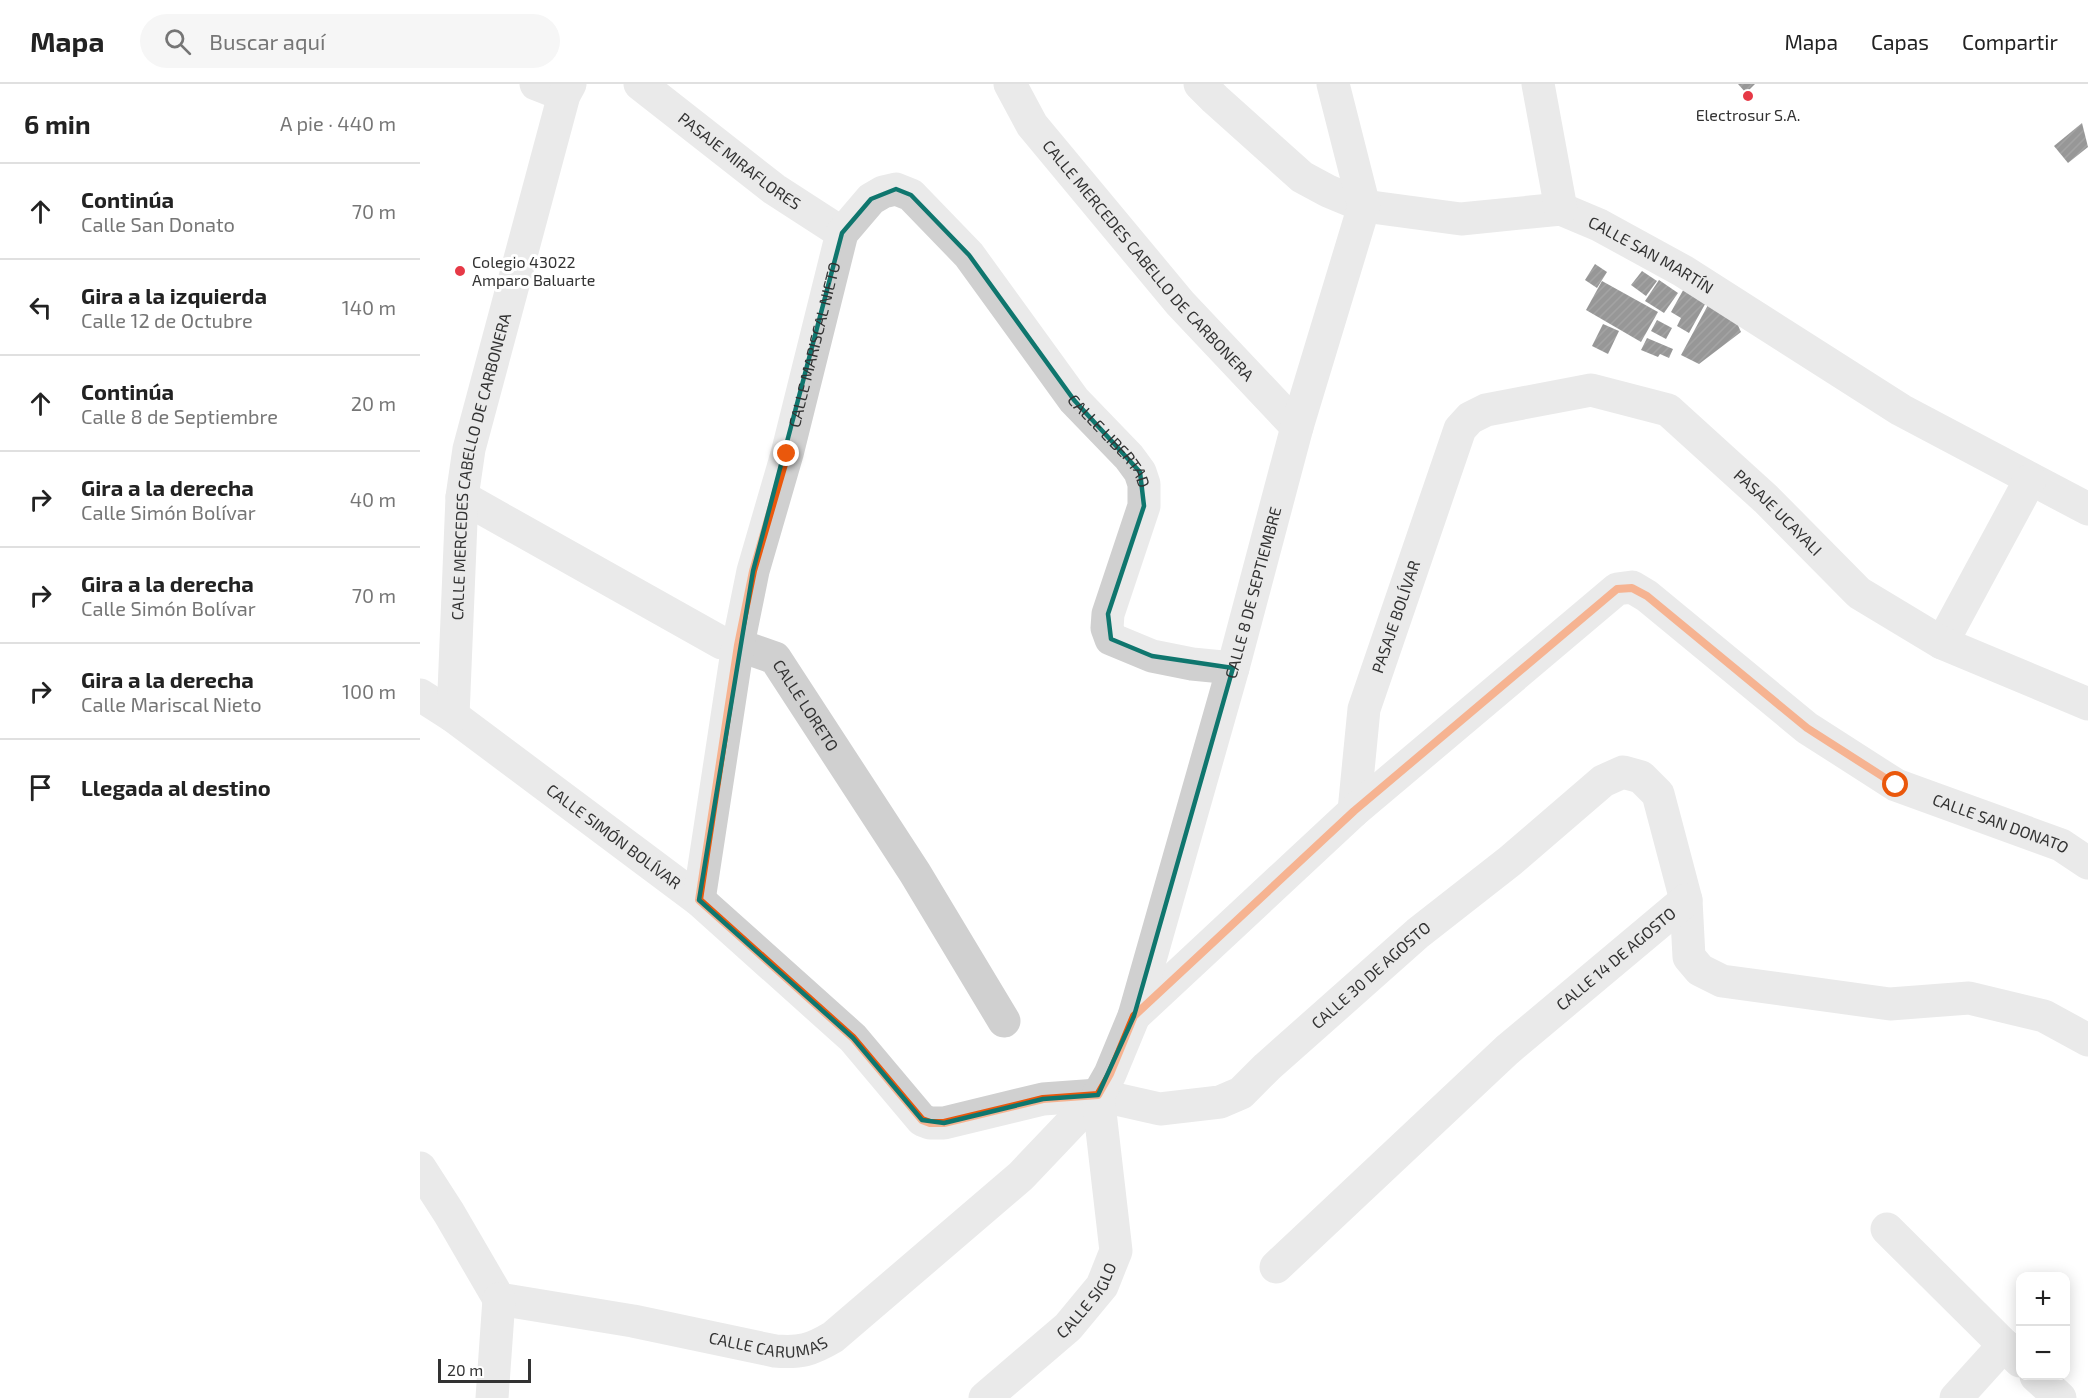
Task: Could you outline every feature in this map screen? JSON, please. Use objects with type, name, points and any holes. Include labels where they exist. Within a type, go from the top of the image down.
[{"type":"street","name":"PASAJE MIRAFLORES","points":[[640,84],[774,189],[842,233]]},
{"type":"street","name":"CALLE MERCEDES CABELLO DE CARBONERA","points":[[1010,84],[1032,125],[1180,303],[1298,427]]},
{"type":"street","name":"CALLE SAN MARTÍN","points":[[1200,84],[1302,177],[1364,206],[1461,219],[1561,209],[1599,225],[1683,271],[1901,410],[2088,509]]},
{"type":"street","points":[[1333,84],[1364,206]]},
{"type":"street","points":[[1538,84],[1561,209]]},
{"type":"street","name":"CALLE MERCEDES CABELLO DE CARBONERA","points":[[453,716],[462,497],[469,449],[557,88]]},
{"type":"street","name":"CALLE LIBERTAD","points":[[883,192],[896,189],[911,195],[969,255],[1074,400],[1140,472],[1144,484],[1144,506],[1108,614],[1107,628],[1111,639],[1152,656],[1192,664],[1233,668]]},
{"type":"street","name":"CALLE MARISCAL NIETO","points":[[699,900],[738,645],[753,571],[787,454],[842,233],[871,199],[883,192]]},
{"type":"street","name":"CALLE 8 DE SEPTIEMBRE","points":[[1098,1095],[1110,1074],[1134,1016],[1233,668],[1298,427],[1364,206]]},
{"type":"street","name":"PASAJE UCAYALI","points":[[1460,429],[1470,418],[1486,410],[1591,390],[1668,410],[1766,499],[1859,593],[1942,643],[2088,704]]},
{"type":"street","name":"PASAJE BOLÍVAR","points":[[1354,811],[1364,709],[1460,429]]},
{"type":"street","points":[[1942,643],[2030,480]]},
{"type":"street","name":"CALLE LORETO","points":[[462,497],[722,643],[738,645],[776,658],[915,873],[1004,1020]]},
{"type":"street","name":"CALLE SAN DONATO","points":[[1354,811],[1617,589],[1632,588],[1647,596],[1807,728],[1896,785],[2061,845],[2088,863]]},
{"type":"street","name":"CALLE SIMÓN BOLÍVAR","points":[[420,695],[453,716],[699,900],[853,1038],[922,1120],[930,1123],[944,1123],[1043,1099],[1098,1095]]},
{"type":"street","name":"CALLE 30 DE AGOSTO","points":[[1098,1095],[1160,1109],[1220,1102],[1241,1093],[1267,1067],[1418,933],[1510,861],[1603,781],[1623,772],[1641,777],[1658,794],[1686,900]]},
{"type":"street","points":[[1134,1016],[1354,811]]},
{"type":"street","name":"CALLE 14 DE AGOSTO","points":[[1686,900],[1689,957],[1700,970],[1722,981],[1890,1005],[1969,999],[2044,1016],[2088,1040]]},
{"type":"street","name":"CALLE 14 DE AGOSTO","points":[[1276,1267],[1506,1050],[1686,900]]},
{"type":"street","name":"CALLE CARUMAS","points":[[499,1299],[633,1321],[775,1351],[796,1353],[813,1349],[833,1337],[1021,1176],[1098,1095]]},
{"type":"street","name":"CALLE SIGLO","points":[[985,1398],[1068,1327],[1102,1286],[1116,1251],[1098,1095]]},
{"type":"street","points":[[420,1168],[499,1299],[492,1398]]},
{"type":"street","points":[[1887,1229],[2012,1353],[1956,1398]]},
{"type":"street","points":[[2040,1380],[2060,1398]]},
{"type":"highlighted area","points":[[896,189],[911,195],[969,255],[1074,400],[1140,472],[1144,506],[1108,614],[1111,639],[1152,656],[1233,668],[1134,1016],[1098,1095],[1043,1099],[944,1123],[922,1120],[853,1038],[699,900],[753,571],[842,233],[871,199]]},
{"type":"building","points":[[1738,84],[1755,84],[1746,93]]},
{"type":"building","points":[[2082,123],[2088,147],[2068,163],[2054,146]]},
{"type":"building","points":[[1595,264],[1607,272],[1597,288],[1585,280]]},
{"type":"building","points":[[1642,271],[1657,281],[1646,296],[1631,285]]},
{"type":"building","points":[[1659,280],[1678,293],[1664,313],[1645,301]]},
{"type":"building","points":[[1602,281],[1658,312],[1641,342],[1586,310]]},
{"type":"building","points":[[1686,285],[1709,297],[1689,333],[1677,326],[1681,318],[1671,312]]},
{"type":"building","points":[[1708,305],[1736,321],[1741,332],[1699,364],[1681,355]]},
{"type":"building","points":[[1657,320],[1672,328],[1666,339],[1651,331]]},
{"type":"building","points":[[1603,324],[1619,331],[1608,354],[1592,346]]},
{"type":"building","points":[[1647,338],[1673,349],[1669,358],[1660,354],[1658,357],[1641,350]]},
{"type":"place","name":"Electrosur S.A.","points":[[1748,96]]},
{"type":"place","name":"Colegio 43022 Amparo Baluarte","points":[[460,271]]},
{"type":"route","points":[[787,454],[753,571],[738,645],[699,900],[853,1038],[922,1120],[930,1123],[944,1123],[1043,1099],[1098,1095],[1110,1074],[1134,1016],[1354,811],[1617,589],[1632,588],[1647,596],[1807,728],[1896,785]]}]
